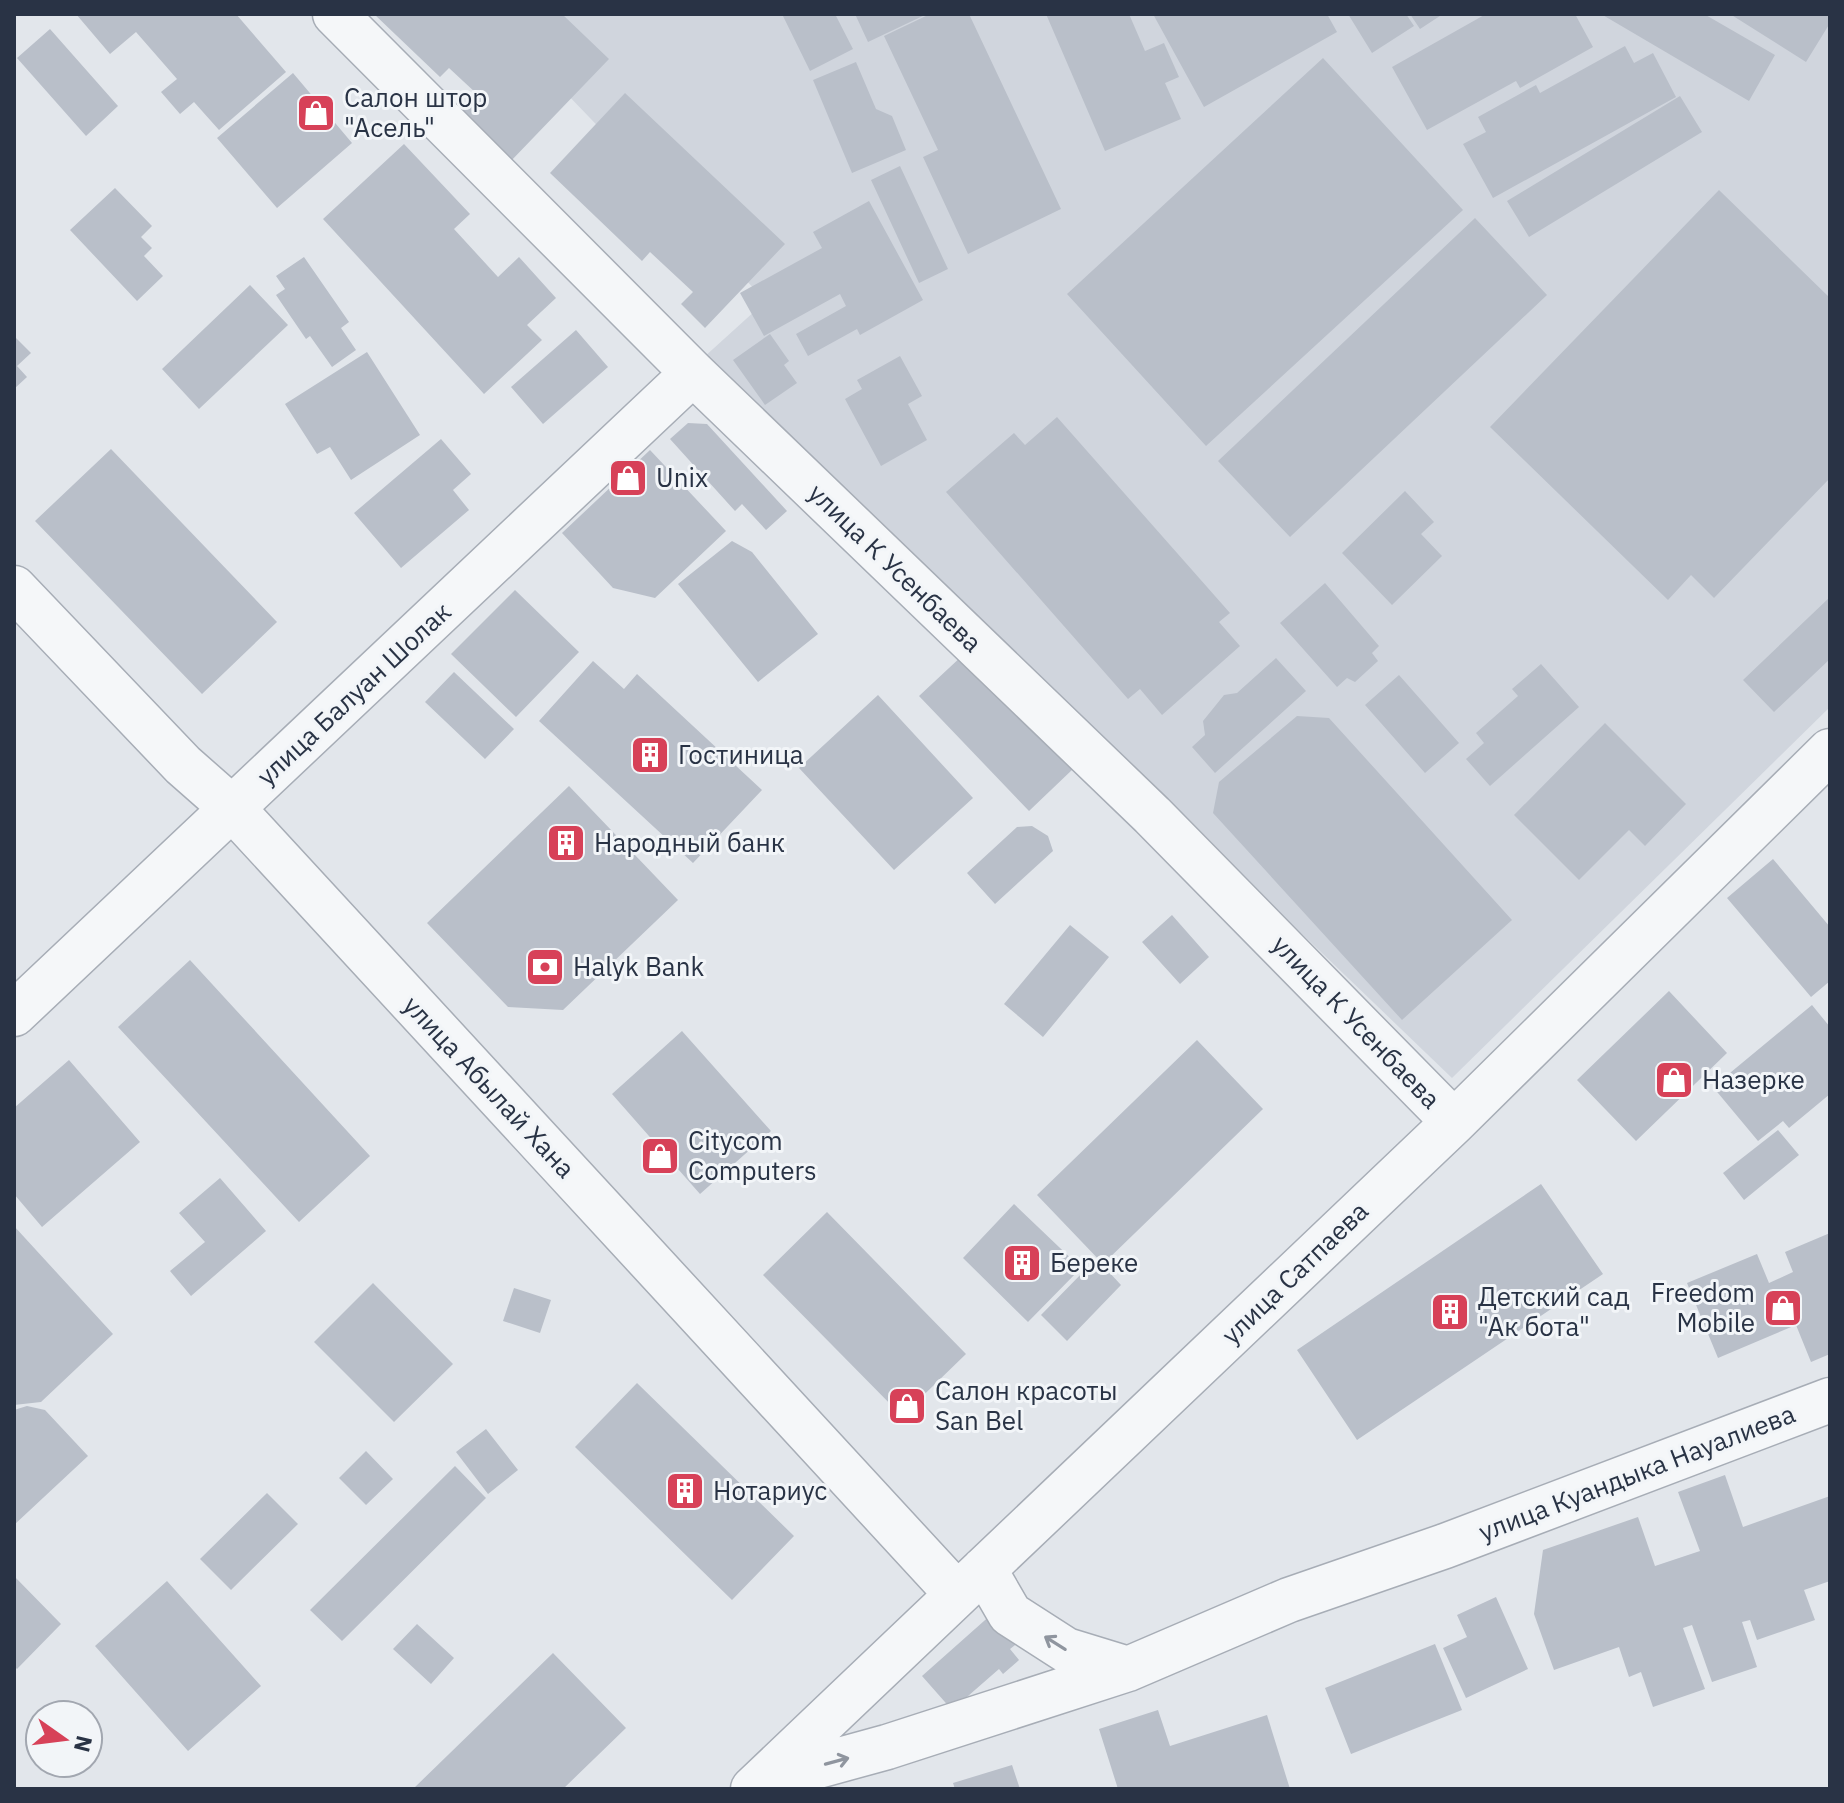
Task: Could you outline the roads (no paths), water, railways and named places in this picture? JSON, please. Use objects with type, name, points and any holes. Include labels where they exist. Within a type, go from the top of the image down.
[{"type":"street","name":"улица К Усенбаева","points":[[335,14],[693,373],[1152,815],[1454,1122]]},
{"type":"street","name":"улица Балуан Шолак","points":[[14,1014],[693,373]]},
{"type":"street","name":"улица Абылай Хана","points":[[14,588],[183,765],[233,809],[970,1581],[1010,1614],[1066,1650],[1128,1669]]},
{"type":"street","name":"улица Сатпаева","points":[[758,1786],[1454,1122],[1830,751]]},
{"type":"street","name":"улица Куандыка Науалиева","points":[[758,1786],[1128,1669],[1289,1600],[1445,1546],[1830,1400]]},
{"type":"place","name":"Салон штор \"Асель\"","points":[[316,113]]},
{"type":"place","name":"Unix","points":[[628,478]]},
{"type":"place","name":"Гостиница","points":[[650,755]]},
{"type":"place","name":"Народный банк","points":[[566,843]]},
{"type":"place","name":"Halyk Bank","points":[[545,967]]},
{"type":"place","name":"Назерке","points":[[1674,1080]]},
{"type":"place","name":"Citycom Computers","points":[[660,1156]]},
{"type":"place","name":"Береке","points":[[1022,1263]]},
{"type":"place","name":"Freedom Mobile","points":[[1783,1308]]},
{"type":"place","name":"Детский сад \"Ак бота\"","points":[[1450,1312]]},
{"type":"place","name":"Салон красоты San Bel","points":[[907,1406]]},
{"type":"place","name":"Нотариус","points":[[685,1491]]}]
